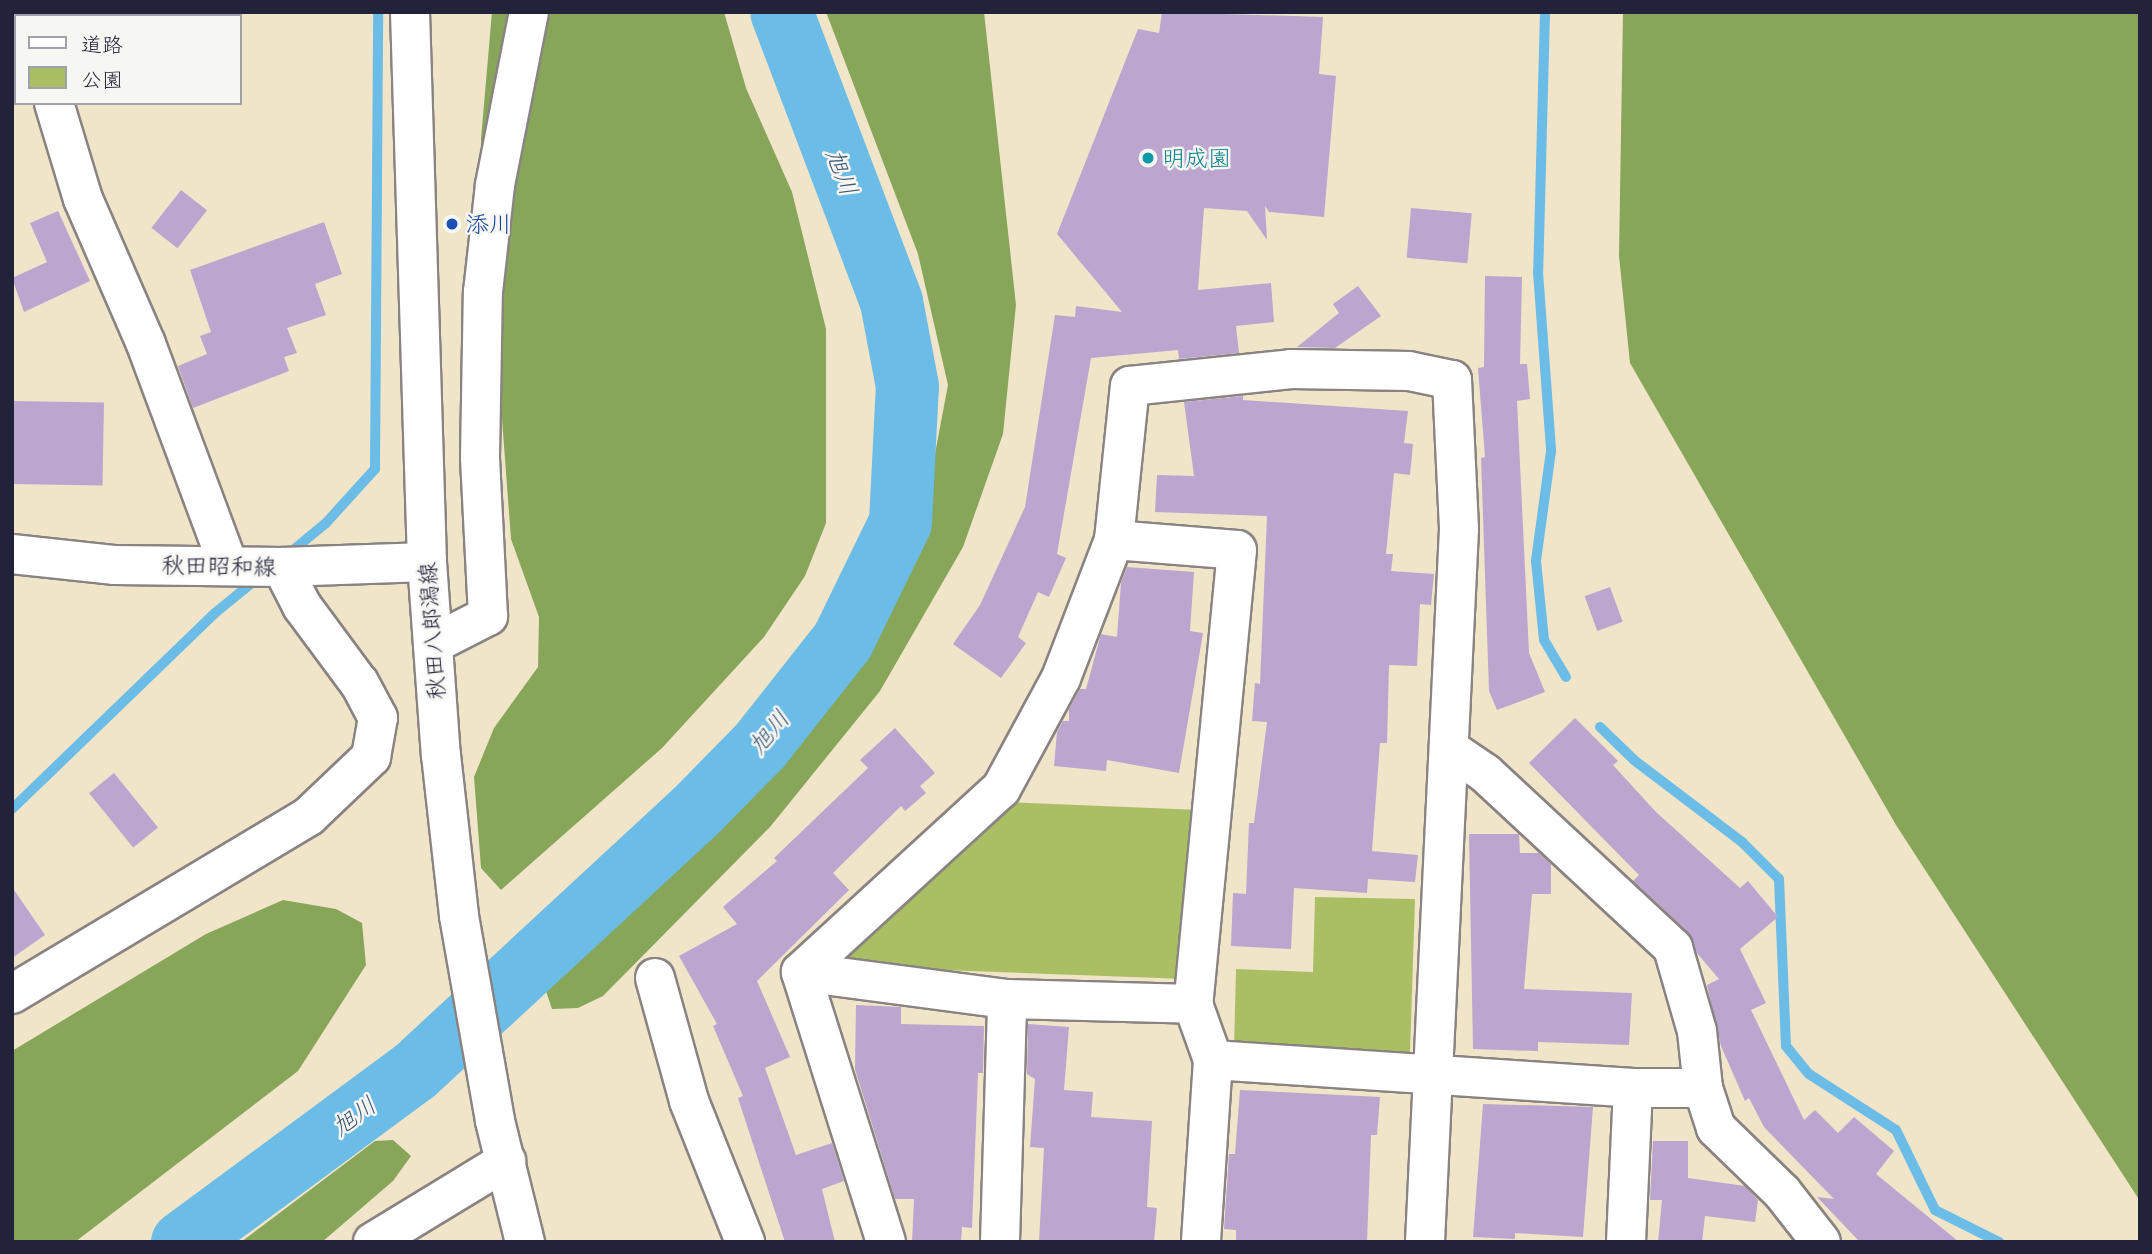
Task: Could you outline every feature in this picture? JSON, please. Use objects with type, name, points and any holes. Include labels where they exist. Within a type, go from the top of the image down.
[{"type":"street","name":"秋田八郎潟線","points":[[410,12],[427,562],[441,755],[459,916],[495,1121],[525,1242]]},
{"type":"street","points":[[433,644],[488,616],[480,457],[483,292],[495,185],[529,12]]},
{"type":"street","points":[[55,105],[83,199],[146,344],[228,565]]},
{"type":"street","points":[[801,972],[1001,789],[1061,678],[1114,540],[1130,386],[1291,369],[1409,371],[1452,380],[1459,529],[1451,750],[1425,1242]]},
{"type":"street","points":[[1114,540],[1237,550],[1193,1004],[1213,1060],[1201,1242]]},
{"type":"street","name":"秋田昭和線","points":[[12,554],[115,565],[282,567],[427,562]]},
{"type":"street","points":[[12,994],[309,816],[371,757],[378,718],[359,683],[302,606],[282,567]]},
{"type":"street","points":[[1451,750],[1485,773],[1673,948],[1697,1031],[1703,1088],[1716,1128],[1782,1192],[1821,1242]]},
{"type":"street","points":[[801,972],[1007,999],[1193,1004]]},
{"type":"street","points":[[801,972],[886,1242]]},
{"type":"street","points":[[655,978],[689,1101],[745,1242]]},
{"type":"street","points":[[1000,1242],[1007,999]]},
{"type":"street","points":[[1213,1060],[1633,1088],[1703,1088]]},
{"type":"street","points":[[1626,1242],[1633,1088]]},
{"type":"street","points":[[373,1242],[506,1161]]},
{"type":"green space","points":[[492,12],[724,12],[746,88],[792,192],[826,329],[826,523],[805,576],[764,637],[662,748],[501,890],[481,868],[474,777],[494,728],[538,667],[539,617],[511,539],[481,139]]},
{"type":"green space","points":[[826,12],[984,12],[1016,305],[1003,434],[963,547],[880,691],[770,827],[603,996],[578,1008],[552,1009],[546,991],[750,784],[859,644],[921,528],[948,385],[918,254]]},
{"type":"green space","points":[[1623,12],[2140,12],[2140,1201],[1896,825],[1630,363],[1619,256]]},
{"type":"green space","points":[[1004,802],[1200,810],[1186,979],[858,967],[850,957],[849,938]]},
{"type":"green space","points":[[1315,897],[1415,899],[1410,1052],[1234,1048],[1236,969],[1313,972]]},
{"type":"green space","points":[[283,900],[336,909],[362,923],[366,965],[298,1071],[75,1242],[12,1242],[12,1051],[206,934]]},
{"type":"green space","points":[[393,1140],[411,1156],[393,1181],[322,1242],[241,1242],[375,1141]]},
{"type":"building","points":[[1162,12],[1323,17],[1319,74],[1336,76],[1324,217],[1269,212],[1265,206],[1267,240],[1247,211],[1204,208],[1198,290],[1271,283],[1274,322],[1236,326],[1239,353],[1179,359],[1178,350],[1091,358],[1057,554],[1066,558],[1049,597],[1038,592],[1018,637],[1026,643],[1001,678],[953,644],[980,605],[1025,507],[1055,315],[1075,317],[1076,306],[1122,312],[1057,234],[1138,29],[1159,33]]},
{"type":"building","points":[[181,190],[207,210],[177,248],[151,228]]},
{"type":"building","points":[[1411,208],[1472,213],[1467,263],[1407,258]]},
{"type":"building","points":[[58,211],[90,281],[24,312],[12,278],[47,262],[30,223]]},
{"type":"building","points":[[324,222],[342,274],[315,284],[326,315],[287,328],[297,353],[284,357],[289,371],[193,408],[178,366],[207,354],[200,336],[211,332],[190,270]]},
{"type":"building","points":[[1485,276],[1522,277],[1520,364],[1527,364],[1530,399],[1517,401],[1529,653],[1545,692],[1497,710],[1489,691],[1481,458],[1485,457],[1478,368],[1484,367]]},
{"type":"building","points":[[1358,286],[1381,316],[1335,348],[1297,347],[1339,313],[1333,304]]},
{"type":"building","points":[[1243,396],[1243,400],[1408,411],[1404,443],[1413,444],[1410,475],[1394,473],[1386,554],[1393,554],[1391,571],[1434,574],[1431,605],[1420,604],[1417,666],[1389,665],[1387,743],[1380,743],[1372,851],[1418,855],[1415,882],[1368,879],[1367,893],[1294,888],[1291,949],[1231,946],[1233,893],[1246,894],[1249,823],[1254,823],[1267,722],[1252,721],[1255,683],[1260,684],[1267,516],[1155,512],[1157,475],[1194,476],[1184,402]]},
{"type":"building","points":[[12,401],[104,403],[103,486],[12,484]]},
{"type":"building","points":[[1127,567],[1194,572],[1190,631],[1203,633],[1179,773],[1107,760],[1106,771],[1054,766],[1057,732],[1063,721],[1069,721],[1069,709],[1080,689],[1086,689],[1101,634],[1117,637],[1121,583]]},
{"type":"building","points":[[1610,587],[1623,622],[1597,631],[1585,596]]},
{"type":"building","points":[[1575,718],[1618,761],[1613,765],[1656,812],[1740,888],[1748,881],[1778,917],[1740,949],[1766,1003],[1751,1010],[1804,1120],[1815,1110],[1838,1133],[1854,1117],[1894,1151],[1876,1174],[1959,1242],[1860,1242],[1817,1197],[1834,1199],[1764,1127],[1749,1098],[1745,1101],[1721,1046],[1707,985],[1719,979],[1697,953],[1688,932],[1633,881],[1639,875],[1529,763]]},
{"type":"building","points":[[895,728],[935,773],[920,786],[926,793],[905,811],[901,806],[833,873],[849,890],[757,981],[790,1057],[765,1068],[796,1155],[832,1143],[844,1181],[822,1189],[835,1242],[785,1242],[738,1098],[743,1096],[713,1026],[717,1024],[679,956],[737,924],[723,907],[777,861],[774,858],[868,768],[860,760]]},
{"type":"building","points":[[114,773],[158,827],[133,848],[89,793]]},
{"type":"building","points":[[1469,834],[1519,834],[1520,853],[1539,853],[1551,864],[1551,894],[1532,894],[1524,989],[1632,993],[1629,1045],[1538,1042],[1538,1051],[1473,1049]]},
{"type":"building","points":[[12,887],[45,935],[12,958]]},
{"type":"building","points":[[856,1005],[901,1007],[901,1024],[984,1026],[983,1073],[978,1073],[972,1228],[962,1227],[961,1242],[912,1242],[914,1199],[895,1199],[855,1069]]},
{"type":"building","points":[[1028,1024],[1069,1027],[1064,1090],[1093,1092],[1091,1117],[1152,1121],[1147,1207],[1157,1208],[1154,1242],[1039,1242],[1044,1148],[1030,1147],[1035,1079],[1027,1074]]},
{"type":"building","points":[[1240,1090],[1380,1097],[1377,1135],[1371,1135],[1367,1242],[1236,1242],[1236,1230],[1224,1229],[1229,1154],[1235,1154]]},
{"type":"building","points":[[1483,1104],[1593,1107],[1583,1237],[1515,1233],[1515,1239],[1473,1237]]},
{"type":"building","points":[[1653,1141],[1688,1141],[1688,1178],[1745,1186],[1758,1200],[1755,1222],[1705,1216],[1702,1242],[1658,1242],[1662,1200],[1650,1200]]},
{"type":"waterway","points":[[286,556],[326,523],[375,469],[378,12]]},
{"type":"waterway","name":"旭川","points":[[182,1242],[413,1072],[699,807],[759,746],[842,641],[900,522],[907,386],[891,301],[781,12]]},
{"type":"waterway","points":[[1545,12],[1538,272],[1551,451],[1536,561],[1544,640],[1566,677]]},
{"type":"waterway","points":[[12,809],[215,613],[259,577]]},
{"type":"waterway","points":[[1600,727],[1634,760],[1742,842],[1779,879],[1786,1046],[1809,1074],[1896,1130],[1935,1210],[1999,1242]]},
{"type":"place","name":"明成園","points":[[1148,158]]},
{"type":"place","name":"添川","points":[[452,224]]}]
